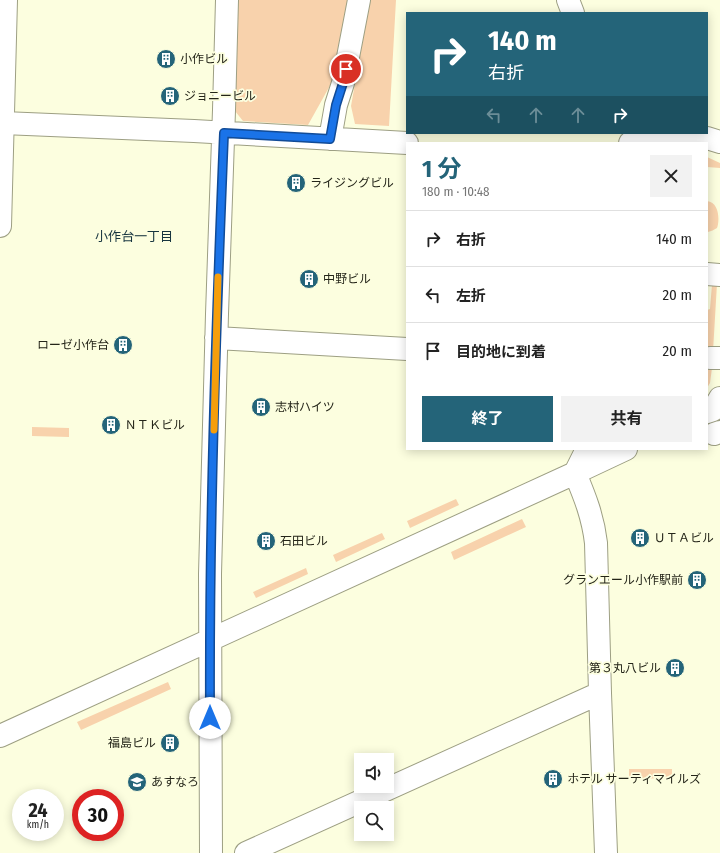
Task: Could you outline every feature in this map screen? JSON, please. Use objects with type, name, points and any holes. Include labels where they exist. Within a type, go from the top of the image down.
[{"type":"street","points":[[0,226],[6,0]]},
{"type":"street","points":[[211,853],[210,641],[216,338],[224,133],[226,0]]},
{"type":"street","points":[[330,139],[336,105],[343,83],[359,0]]},
{"type":"street","points":[[568,0],[573,12]]},
{"type":"street","points":[[3,123],[406,143]]},
{"type":"street","points":[[633,142],[660,134],[707,138],[720,142]]},
{"type":"street","points":[[708,274],[720,274]]},
{"type":"street","points":[[216,338],[406,348]]},
{"type":"street","points":[[586,450],[575,473],[590,510],[596,543],[606,853]]},
{"type":"street","points":[[0,736],[624,450]]},
{"type":"street","points":[[246,853],[600,693]]},
{"type":"shaded area","points":[[238,0],[348,0],[332,82],[308,125],[243,121],[235,111]]},
{"type":"shaded area","points":[[370,0],[396,0],[389,126],[355,124],[351,106]]},
{"type":"shaded area","points":[[708,157],[720,163],[720,168],[708,167]]},
{"type":"shaded area","points":[[708,201],[714,205],[718,212],[717,228],[708,232]]},
{"type":"shaded area","points":[[718,267],[712,368],[710,383],[708,386],[708,310],[710,309],[713,272]]},
{"type":"shaded area","points":[[32,427],[69,428],[69,437],[32,436]]},
{"type":"shaded area","points":[[456,499],[459,505],[410,528],[407,521]]},
{"type":"shaded area","points":[[522,519],[526,527],[454,560],[451,552]]},
{"type":"shaded area","points":[[382,533],[385,539],[336,562],[333,555]]},
{"type":"shaded area","points":[[306,568],[308,574],[256,598],[253,592]]},
{"type":"shaded area","points":[[168,682],[171,689],[81,730],[77,722]]},
{"type":"shaded area","points":[[629,769],[672,769],[672,778],[629,779]]},
{"type":"slow traffic","points":[[214,430],[218,277]]},
{"type":"place","name":"小作ビル","points":[[166,59]]},
{"type":"place","name":"ジョニービル","points":[[170,96]]},
{"type":"place","name":"ライジングビル","points":[[296,183]]},
{"type":"place","name":"中野ビル","points":[[309,279]]},
{"type":"place","name":"ローゼ小作台","points":[[123,345]]},
{"type":"place","name":"志村ハイツ","points":[[261,407]]},
{"type":"place","name":"ＮＴＫビル","points":[[111,425]]},
{"type":"place","name":"ＵＴＡビル","points":[[640,538]]},
{"type":"place","name":"石田ビル","points":[[266,541]]},
{"type":"place","name":"グランエール小作駅前","points":[[697,580]]},
{"type":"place","name":"第３丸八ビル","points":[[675,668]]},
{"type":"place","name":"福島ビル","points":[[170,743]]},
{"type":"place","name":"ホテル サーティマイルズ","points":[[553,779]]},
{"type":"place","name":"あすなろ","points":[[137,782]]},
{"type":"district","name":"小作台一丁目","points":[[134,236]]},
{"type":"route","points":[[210,718],[210,574],[218,284],[224,133],[330,139],[336,105],[346,69]]}]
